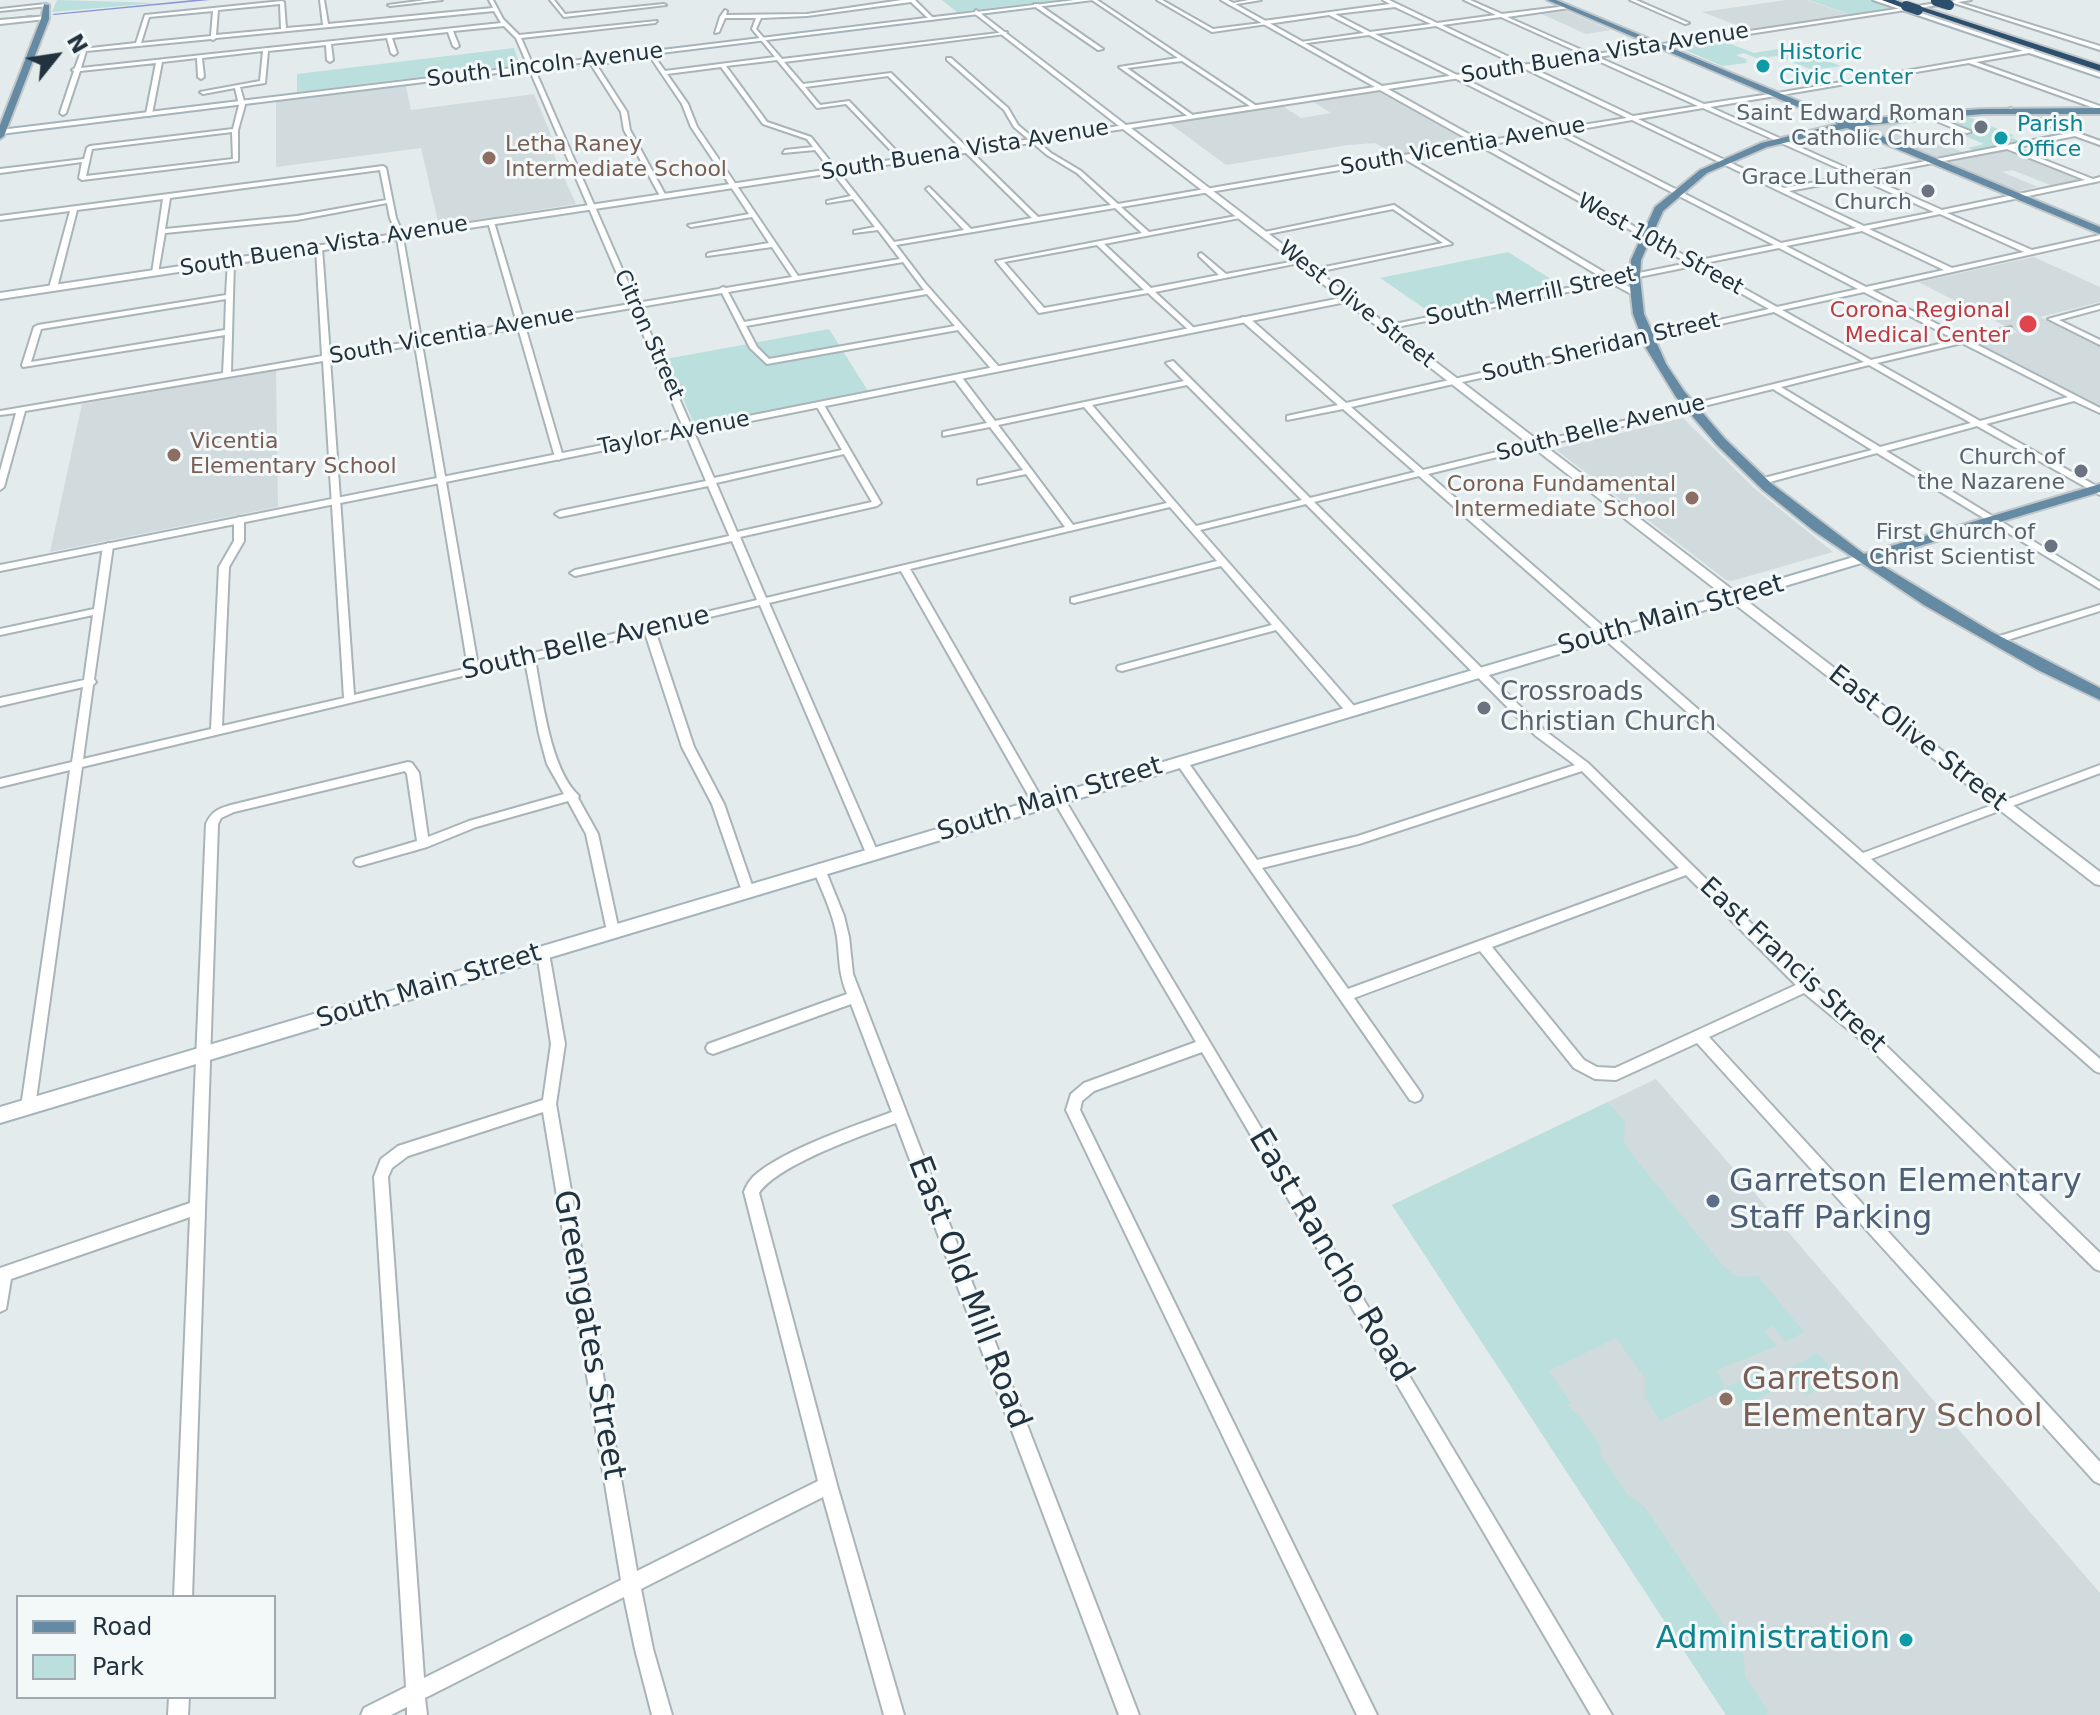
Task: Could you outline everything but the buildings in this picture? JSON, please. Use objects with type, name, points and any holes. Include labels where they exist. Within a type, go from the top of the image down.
[{"type":"highway","points":[[1886,0],[1925,4],[2097,55]]},
{"type":"highway","points":[[1925,4],[1981,28],[2097,55]]},
{"type":"highway","points":[[1925,4],[2097,55]]},
{"type":"main road","name":"South Lincoln Avenue","points":[[1,132],[1074,0]]},
{"type":"main road","name":"South Lincoln Avenue","points":[[1038,5],[1092,0]]},
{"type":"main road","points":[[1550,0],[2017,196],[2100,234]]},
{"type":"main road","points":[[1876,0],[1925,4],[2033,51],[2100,75]]},
{"type":"main road","points":[[1,132],[47,2]]},
{"type":"main road","points":[[0,107],[41,18]]},
{"type":"main road","points":[[2100,109],[1923,114],[1846,124],[1780,140],[1723,162],[1676,192],[1655,214],[1643,235],[1634,275],[1635,294],[1647,338],[1668,377],[1691,407],[1763,481],[1864,558],[1997,640],[2100,695]]},
{"type":"main road","name":"South Main Street","points":[[0,1115],[1351,710],[2099,490]]},
{"type":"street","points":[[322,0],[326,27]]},
{"type":"street","points":[[390,5],[440,0]]},
{"type":"street","name":"Citron Street","points":[[491,0],[505,24],[518,37],[872,853]]},
{"type":"street","points":[[552,0],[564,16],[664,2]]},
{"type":"street","points":[[717,32],[728,0],[767,0]]},
{"type":"street","points":[[722,17],[807,15],[912,0],[931,18]]},
{"type":"street","points":[[1092,0],[1255,107]]},
{"type":"street","points":[[1159,0],[1212,31],[1396,5]]},
{"type":"street","points":[[1227,2],[1259,0]]},
{"type":"street","points":[[1385,0],[1950,270]]},
{"type":"street","points":[[1466,0],[2030,252]]},
{"type":"street","points":[[1632,0],[1687,23]]},
{"type":"street","name":"South Buena Vista Avenue","points":[[0,296],[1925,4],[1968,0]]},
{"type":"street","points":[[2,10],[7,2]]},
{"type":"street","points":[[2,10],[47,2]]},
{"type":"street","points":[[138,44],[147,16],[282,2],[284,31]]},
{"type":"street","points":[[642,34],[655,22],[664,2]]},
{"type":"street","name":"West 10th Street","points":[[1227,2],[2099,490]]},
{"type":"street","points":[[1038,5],[1100,49]]},
{"type":"street","points":[[1301,43],[1567,7]]},
{"type":"street","points":[[213,39],[216,9]]},
{"type":"street","points":[[63,113],[84,50],[495,9]]},
{"type":"street","name":"West Olive Street","points":[[978,13],[1735,598]]},
{"type":"street","points":[[1331,14],[2100,411]]},
{"type":"street","points":[[759,17],[754,29],[819,107],[847,102],[902,160]]},
{"type":"street","points":[[0,22],[41,18]]},
{"type":"street","points":[[518,37],[655,22]]},
{"type":"street","points":[[75,70],[505,24]]},
{"type":"street","points":[[450,30],[456,46]]},
{"type":"street","points":[[663,73],[1005,33]]},
{"type":"street","points":[[389,37],[394,53]]},
{"type":"street","points":[[2097,55],[2100,41]]},
{"type":"street","points":[[328,43],[330,60]]},
{"type":"street","points":[[203,92],[263,82],[266,51]]},
{"type":"street","name":"South Vicentia Avenue","points":[[893,244],[2033,51]]},
{"type":"street","points":[[663,196],[627,130],[624,112],[593,63],[650,54],[733,186],[796,278]]},
{"type":"street","points":[[200,58],[201,77]]},
{"type":"street","points":[[949,59],[1006,109],[1016,126],[1049,154],[1079,172],[1147,234]]},
{"type":"street","points":[[1182,59],[1122,67],[1191,116]]},
{"type":"street","points":[[150,113],[159,62]]},
{"type":"street","points":[[1968,62],[2100,109]]},
{"type":"street","points":[[722,65],[765,123],[809,138],[904,260],[996,369]]},
{"type":"street","points":[[801,86],[889,74],[1037,220]]},
{"type":"street","points":[[235,130],[90,148],[82,178],[236,160],[235,130],[242,102],[238,88]]},
{"type":"street","points":[[2066,96],[2079,105],[2072,110]]},
{"type":"street","points":[[2010,110],[2100,143]]},
{"type":"street","points":[[1923,114],[1968,132]]},
{"type":"street","points":[[1783,190],[2075,134]]},
{"type":"street","points":[[2007,147],[2097,181]]},
{"type":"street","points":[[785,152],[817,148]]},
{"type":"street","points":[[1406,157],[1635,294]]},
{"type":"street","points":[[0,171],[86,160]]},
{"type":"street","points":[[0,218],[383,168],[400,235],[474,670]]},
{"type":"street","name":"South Merrill Street","points":[[1385,328],[2097,181]]},
{"type":"street","points":[[929,189],[969,231]]},
{"type":"street","points":[[155,273],[167,196]]},
{"type":"street","points":[[829,202],[855,197]]},
{"type":"street","points":[[162,231],[297,218],[390,201]]},
{"type":"street","points":[[1263,233],[1394,207],[1449,244],[1312,271]]},
{"type":"street","points":[[53,288],[74,208]]},
{"type":"street","points":[[691,225],[752,215]]},
{"type":"street","points":[[1242,217],[999,261],[1042,311],[1301,262]]},
{"type":"street","points":[[491,222],[559,457]]},
{"type":"street","points":[[856,232],[879,228]]},
{"type":"street","name":"South Sheridan Street","points":[[1290,418],[2100,234]]},
{"type":"street","points":[[1099,243],[1191,330]]},
{"type":"street","points":[[709,255],[772,245]]},
{"type":"street","points":[[319,248],[349,700]]},
{"type":"street","points":[[1201,255],[1224,276]]},
{"type":"street","name":"South Vicentia Avenue","points":[[0,413],[904,260]]},
{"type":"street","points":[[227,374],[231,261]]},
{"type":"street","points":[[723,289],[754,348],[767,362],[961,327]]},
{"type":"street","points":[[742,325],[930,291]]},
{"type":"street","points":[[228,297],[38,327],[26,365],[228,332]]},
{"type":"street","name":"Taylor Avenue","points":[[0,568],[1348,299]]},
{"type":"street","points":[[2100,307],[2052,319],[2100,343]]},
{"type":"street","points":[[1245,319],[2100,1067]]},
{"type":"street","name":"South Belle Avenue","points":[[1194,529],[2008,329]]},
{"type":"street","name":"East Francis Street","points":[[1170,363],[1540,733],[1584,766],[1806,986],[1872,1041],[2100,1264]]},
{"type":"street","points":[[957,377],[1071,528]]},
{"type":"street","points":[[946,434],[1190,382]]},
{"type":"street","points":[[1774,386],[2100,586]]},
{"type":"street","points":[[1763,481],[2075,398]]},
{"type":"street","points":[[1086,404],[1351,710]]},
{"type":"street","points":[[575,573],[877,503],[820,405]]},
{"type":"street","points":[[0,487],[21,410]]},
{"type":"street","points":[[560,514],[847,451]]},
{"type":"street","points":[[981,482],[1028,471]]},
{"type":"street","name":"South Belle Avenue","points":[[0,783],[1172,504]]},
{"type":"street","points":[[216,732],[224,567],[239,541],[239,520]]},
{"type":"street","points":[[28,1107],[108,546]]},
{"type":"street","points":[[1074,600],[1224,562]]},
{"type":"street","points":[[904,568],[1039,804]]},
{"type":"street","name":"East Olive Street","points":[[1735,598],[2100,880]]},
{"type":"street","points":[[1997,640],[2100,608]]},
{"type":"street","points":[[0,632],[100,611]]},
{"type":"street","points":[[1122,668],[1279,626]]},
{"type":"street","points":[[649,629],[688,747],[718,804],[748,891]]},
{"type":"street","points":[[529,657],[553,764],[592,834],[613,931]]},
{"type":"street","points":[[0,702],[91,682]]},
{"type":"street","points":[[1181,761],[1415,1096]]},
{"type":"street","points":[[183,1595],[212,824],[216,815],[408,766],[413,773],[423,844]]},
{"type":"street","points":[[1255,865],[1359,840],[1584,766]]},
{"type":"street","points":[[1862,858],[2100,769]]},
{"type":"street","points":[[360,862],[423,844],[473,824],[573,796]]},
{"type":"street","name":"East Rancho Road","points":[[1058,798],[1602,1715]]},
{"type":"street","name":"East Old Mill Road","points":[[819,869],[838,916],[846,974],[1129,1715]]},
{"type":"street","points":[[1346,995],[1690,869]]},
{"type":"street","points":[[1483,945],[1579,1064],[1595,1073],[1616,1074],[1806,986]]},
{"type":"street","name":"Greengates Street","points":[[543,953],[558,1044],[549,1104],[631,1584],[662,1715]]},
{"type":"street","points":[[713,1048],[855,997]]},
{"type":"street","points":[[1699,1035],[2100,1475]]},
{"type":"street","points":[[1205,1045],[1089,1087],[1076,1098],[1073,1110],[1367,1715]]},
{"type":"street","points":[[417,1715],[381,1177],[386,1164],[403,1151],[549,1104]]},
{"type":"street","points":[[894,1715],[828,1485],[751,1192],[752,1184],[763,1175],[830,1142],[900,1115]]},
{"type":"street","points":[[0,1304],[4,1274],[199,1207]]},
{"type":"street","points":[[371,1715],[828,1485]]},
{"type":"shaded area","points":[[1807,0],[1850,15],[1750,30],[1702,12]]},
{"type":"shaded area","points":[[1566,11],[1611,30],[1586,34],[1539,13]]},
{"type":"shaded area","name":"Letha Raney Intermediate School","points":[[406,86],[411,110],[534,94],[554,142],[549,144],[576,204],[439,226],[421,148],[276,167],[276,101]]},
{"type":"shaded area","points":[[1377,91],[1467,141],[1395,155],[1375,143],[1348,145],[1226,165],[1169,123],[1281,105],[1301,118],[1331,113],[1312,101]]},
{"type":"shaded area","points":[[1888,121],[1965,153],[1934,157],[1859,126]]},
{"type":"shaded area","points":[[2004,150],[2082,178],[2091,177],[2100,183],[2093,185],[2082,180],[2053,186],[2012,170],[2002,172],[2038,187],[2018,191],[1947,162]]},
{"type":"shaded area","name":"Corona Regional Medical Center","points":[[2034,257],[2100,287],[2100,302],[2040,317],[2100,347],[2100,407],[1975,343],[2017,332],[1918,282]]},
{"type":"shaded area","name":"Vicentia Elementary School","points":[[276,370],[278,507],[50,552],[82,404]]},
{"type":"shaded area","name":"Corona Fundamental Intermediate School","points":[[1683,418],[1754,488],[1833,552],[1732,581],[1726,580],[1555,449]]},
{"type":"shaded area","name":"Garretson Elementary School","points":[[1656,1079],[2100,1593],[2100,1715],[1726,1715],[1392,1205]]},
{"type":"green space","points":[[57,0],[157,3],[52,12]]},
{"type":"green space","points":[[942,0],[1058,0],[957,12]]},
{"type":"green space","points":[[1809,0],[1870,0],[1893,9],[1851,15]]},
{"type":"green space","points":[[1720,40],[1754,53],[1790,47],[1841,66],[1813,70],[1776,56],[1759,59],[1744,53],[1736,55],[1748,60],[1745,61],[1747,63],[1722,66],[1676,46]]},
{"type":"green space","points":[[514,48],[520,65],[297,92],[297,74]]},
{"type":"green space","points":[[1975,114],[1966,116],[2011,134],[2014,136],[2010,137],[2022,142],[1975,151],[1968,148],[1984,144],[1963,135],[1978,133],[1937,118]]},
{"type":"green space","points":[[1508,252],[1565,288],[1434,315],[1380,278]]},
{"type":"green space","points":[[829,329],[868,391],[698,425],[694,424],[666,359]]},
{"type":"green space","points":[[1608,1102],[1625,1122],[1626,1147],[1723,1266],[1738,1277],[1758,1276],[1804,1332],[1785,1342],[1773,1326],[1764,1331],[1777,1346],[1716,1371],[1724,1384],[1723,1390],[1660,1421],[1645,1398],[1645,1378],[1616,1338],[1549,1371],[1571,1403],[1567,1405],[1582,1419],[1602,1449],[1599,1453],[1629,1496],[1644,1506],[1744,1655],[1745,1676],[1769,1713],[1765,1715],[1726,1715],[1392,1205]]},
{"type":"green space","points":[[1818,1353],[1839,1379],[1806,1396],[1786,1370]]},
{"type":"green space","points":[[1759,1371],[1775,1390],[1741,1408],[1725,1388]]},
{"type":"waterway","points":[[54,14],[208,0]]},
{"type":"waterway","points":[[0,20],[31,16]]},
{"type":"place","name":"Historic Civic Center","points":[[1763,66]]},
{"type":"place","name":"Saint Edward Roman Catholic Church","points":[[1981,127]]},
{"type":"place","name":"Parish Office","points":[[2001,138]]},
{"type":"place","name":"Letha Raney Intermediate School","points":[[489,158]]},
{"type":"place","name":"Grace Lutheran Church","points":[[1928,191]]},
{"type":"place","name":"Corona Regional Medical Center","points":[[2028,324]]},
{"type":"place","name":"Vicentia Elementary School","points":[[174,455]]},
{"type":"place","name":"Church of the Nazarene","points":[[2081,471]]},
{"type":"place","name":"Corona Fundamental Intermediate School","points":[[1692,498]]},
{"type":"place","name":"First Church of Christ Scientist","points":[[2051,546]]},
{"type":"place","name":"Crossroads Christian Church","points":[[1484,708]]},
{"type":"place","name":"Garretson Elementary Staff Parking","points":[[1713,1201]]},
{"type":"place","name":"Garretson Elementary School","points":[[1726,1399]]},
{"type":"place","name":"Administration","points":[[1906,1640]]}]
